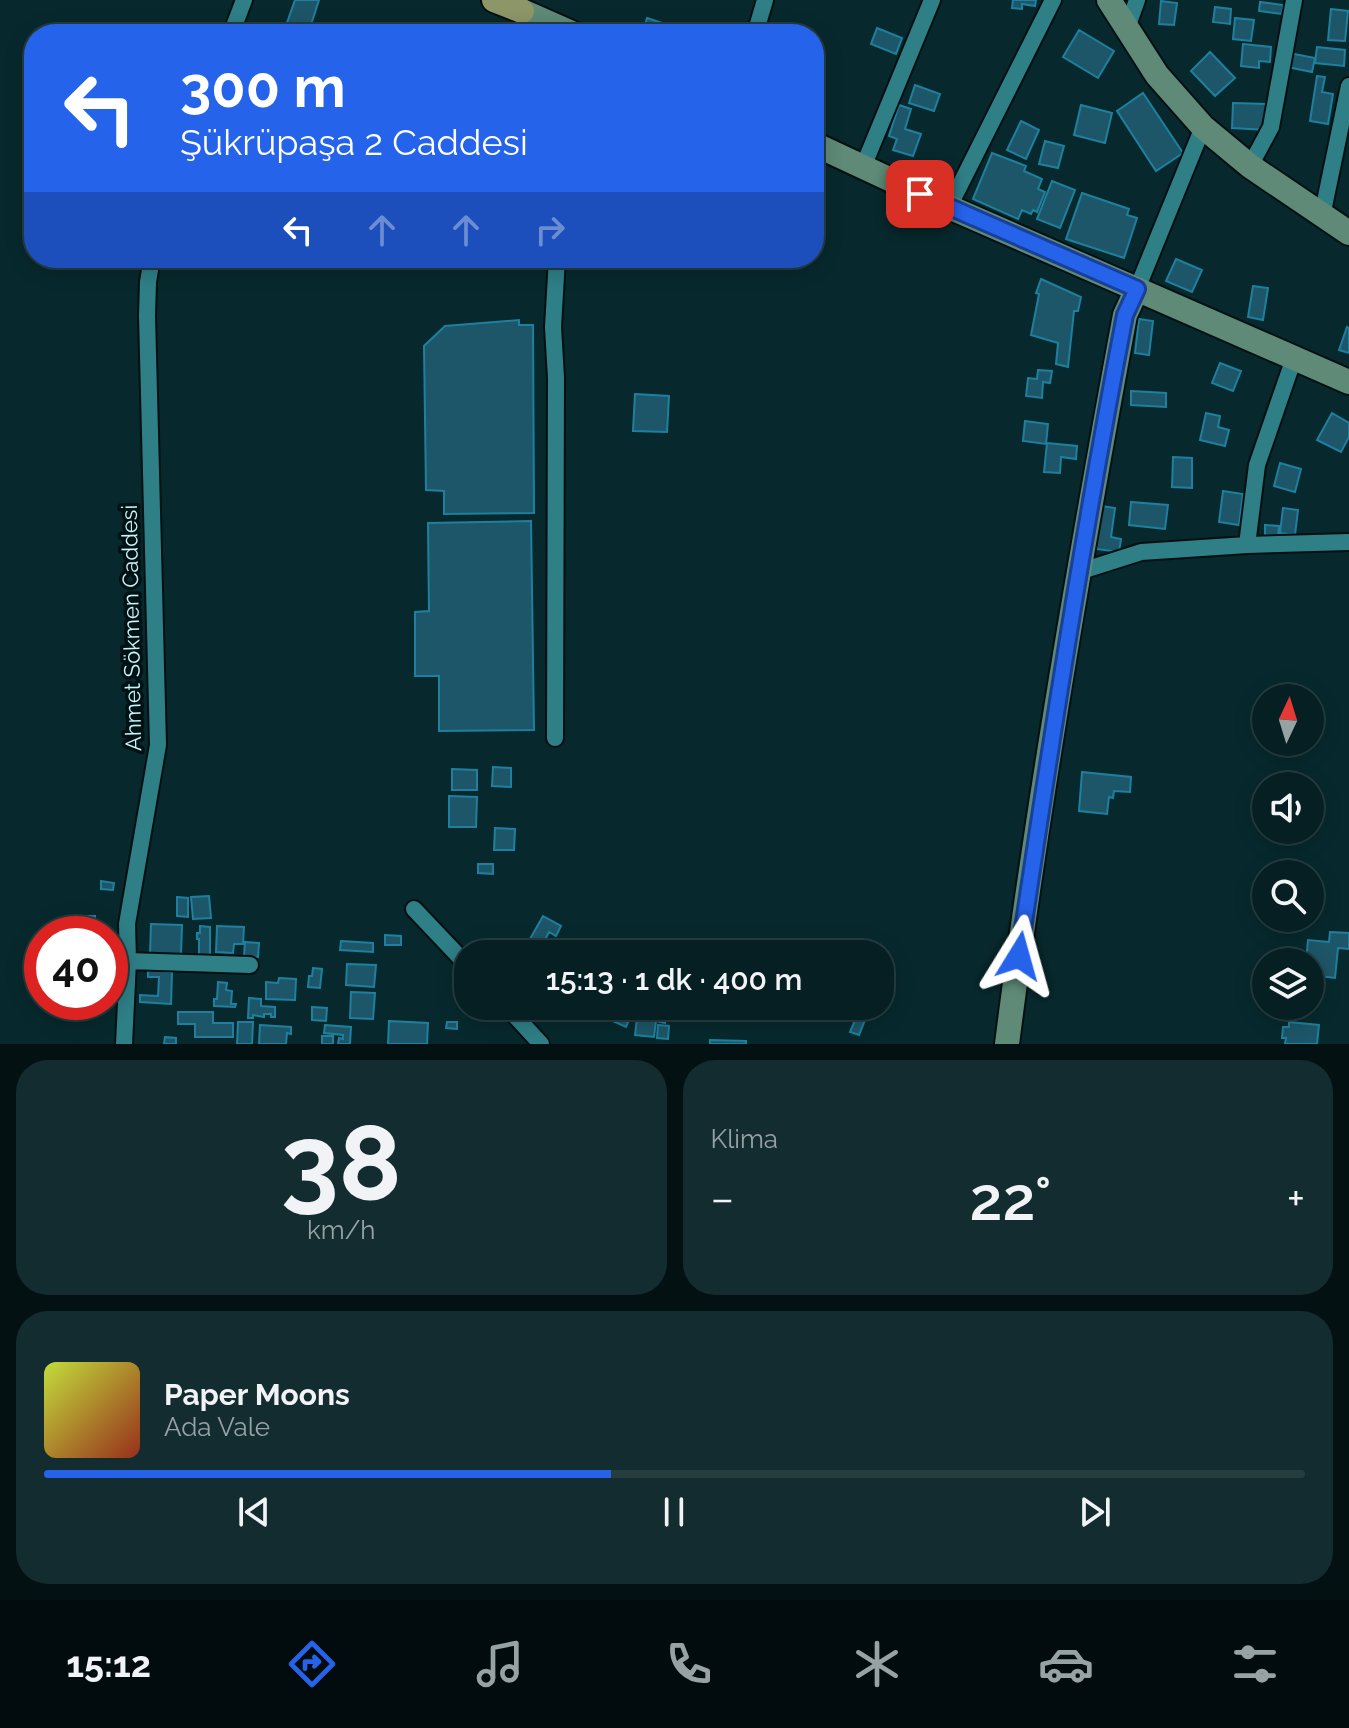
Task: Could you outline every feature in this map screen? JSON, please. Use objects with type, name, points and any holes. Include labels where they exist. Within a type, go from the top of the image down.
[{"type":"street","points":[[235,24],[244,0]]},
{"type":"street","points":[[758,24],[765,0]]},
{"type":"street","points":[[863,167],[932,0]]},
{"type":"street","points":[[949,207],[1053,0]]},
{"type":"street","points":[[1109,0],[1157,75],[1203,127],[1250,166],[1349,233]]},
{"type":"street","points":[[1127,28],[1137,0]]},
{"type":"street","points":[[1250,166],[1271,127],[1294,0]]},
{"type":"street","points":[[510,3],[553,24]]},
{"type":"street","points":[[1322,216],[1349,86]]},
{"type":"street","points":[[1007,1044],[1048,753],[1125,315],[1203,127]]},
{"type":"street","points":[[824,149],[949,207],[1349,382]]},
{"type":"street","name":"Ahmet Sökmen Caddesi","points":[[128,918],[158,745],[147,316],[150,268]]},
{"type":"street","points":[[555,738],[556,378],[553,327],[556,268]]},
{"type":"street","points":[[1247,545],[1257,465],[1294,358]]},
{"type":"street","points":[[1078,572],[1141,552],[1349,542]]},
{"type":"street","points":[[414,909],[454,951]]},
{"type":"street","points":[[128,961],[250,965]]},
{"type":"street","name":"Ahmet Sökmen Caddesi","points":[[124,1044],[125,1020]]},
{"type":"street","points":[[519,1020],[541,1044]]},
{"type":"building","points":[[295,0],[319,0],[311,24],[287,24]]},
{"type":"building","points":[[1013,0],[1036,0],[1035,6],[1022,4],[1022,9],[1012,8]]},
{"type":"building","points":[[1161,1],[1177,3],[1174,25],[1159,24]]},
{"type":"building","points":[[1260,2],[1283,5],[1282,14],[1259,11]]},
{"type":"building","points":[[1215,7],[1231,9],[1230,24],[1213,22]]},
{"type":"building","points":[[1331,9],[1348,11],[1345,41],[1328,40]]},
{"type":"building","points":[[647,18],[662,23],[662,24],[645,24]]},
{"type":"building","points":[[1235,18],[1254,20],[1251,41],[1233,39]]},
{"type":"building","points":[[877,28],[902,38],[896,54],[871,44]]},
{"type":"building","points":[[1079,30],[1114,51],[1098,78],[1063,57]]},
{"type":"building","points":[[1243,44],[1271,47],[1270,62],[1259,61],[1259,68],[1241,66]]},
{"type":"building","points":[[1317,47],[1345,50],[1344,66],[1315,63]]},
{"type":"building","points":[[1210,52],[1235,78],[1215,96],[1191,71]]},
{"type":"building","points":[[1289,53],[1315,58],[1312,72],[1287,67]]},
{"type":"building","points":[[1317,76],[1325,77],[1322,92],[1333,94],[1328,124],[1310,121]]},
{"type":"building","points":[[915,85],[940,94],[934,111],[909,103]]},
{"type":"building","points":[[1143,93],[1183,153],[1156,171],[1117,111]]},
{"type":"building","points":[[1233,103],[1268,104],[1267,130],[1232,128]]},
{"type":"building","points":[[899,105],[911,109],[905,129],[921,134],[913,156],[893,150],[897,139],[889,136]]},
{"type":"building","points":[[1081,105],[1112,113],[1105,143],[1074,135]]},
{"type":"building","points":[[1021,121],[1039,130],[1026,159],[1007,150]]},
{"type":"building","points":[[1045,141],[1064,146],[1058,168],[1039,164]]},
{"type":"building","points":[[992,153],[1026,166],[1024,171],[1042,179],[1038,189],[1045,192],[1037,212],[1033,210],[1031,214],[1022,210],[1018,219],[973,199]]},
{"type":"building","points":[[1052,181],[1075,190],[1060,228],[1037,219]]},
{"type":"building","points":[[1082,193],[1129,209],[1127,215],[1137,218],[1124,258],[1066,239]]},
{"type":"building","points":[[1176,259],[1202,270],[1192,292],[1166,281]]},
{"type":"building","points":[[1041,279],[1081,297],[1078,311],[1074,311],[1068,367],[1056,364],[1058,343],[1031,335],[1039,294],[1036,293]]},
{"type":"building","points":[[1253,286],[1268,288],[1263,320],[1248,317]]},
{"type":"building","points":[[1139,319],[1153,321],[1149,355],[1135,353]]},
{"type":"building","points":[[519,320],[519,325],[533,325],[534,513],[444,514],[444,491],[426,490],[424,346],[445,326]]},
{"type":"building","points":[[1349,328],[1349,353],[1339,350]]},
{"type":"building","points":[[1220,363],[1241,371],[1233,391],[1212,383]]},
{"type":"building","points":[[1038,370],[1052,371],[1050,383],[1043,382],[1042,398],[1026,396],[1028,378],[1037,379]]},
{"type":"building","points":[[1131,391],[1166,393],[1166,407],[1131,405]]},
{"type":"building","points":[[635,394],[669,396],[667,432],[633,431]]},
{"type":"building","points":[[1206,413],[1220,416],[1218,427],[1229,430],[1225,446],[1200,440]]},
{"type":"building","points":[[1332,413],[1349,423],[1349,437],[1341,452],[1317,440]]},
{"type":"building","points":[[1025,421],[1048,424],[1046,444],[1023,441]]},
{"type":"building","points":[[1047,443],[1077,446],[1076,459],[1061,457],[1060,473],[1044,472]]},
{"type":"building","points":[[1173,457],[1192,458],[1192,488],[1172,487]]},
{"type":"building","points":[[1280,463],[1301,469],[1295,492],[1274,486]]},
{"type":"building","points":[[1223,491],[1243,494],[1239,525],[1219,522]]},
{"type":"building","points":[[1131,502],[1168,505],[1165,529],[1129,525]]},
{"type":"building","points":[[1102,506],[1115,508],[1111,537],[1121,539],[1119,552],[1096,549]]},
{"type":"building","points":[[1283,508],[1298,510],[1295,535],[1280,533]]},
{"type":"building","points":[[531,521],[534,730],[439,731],[439,676],[415,676],[415,612],[429,611],[428,523]]},
{"type":"building","points":[[1265,525],[1279,526],[1278,536],[1265,535]]},
{"type":"building","points":[[493,767],[511,768],[511,787],[492,786]]},
{"type":"building","points":[[452,769],[477,770],[477,790],[452,790]]},
{"type":"building","points":[[1082,772],[1131,777],[1130,792],[1114,791],[1113,798],[1109,797],[1107,814],[1079,811]]},
{"type":"building","points":[[449,796],[477,797],[476,827],[449,827]]},
{"type":"building","points":[[495,828],[515,829],[514,850],[494,850]]},
{"type":"building","points":[[478,864],[493,864],[493,874],[478,873]]},
{"type":"building","points":[[101,881],[114,883],[113,890],[101,889]]},
{"type":"building","points":[[209,896],[211,918],[193,919],[191,897]]},
{"type":"building","points":[[177,897],[188,898],[188,917],[177,916]]},
{"type":"building","points":[[543,916],[561,926],[556,936],[549,932],[545,940],[529,940]]},
{"type":"building","points":[[151,924],[182,925],[181,955],[150,954]]},
{"type":"building","points":[[200,926],[210,927],[210,956],[199,956],[197,933],[200,933]]},
{"type":"building","points":[[217,926],[244,927],[243,944],[234,944],[233,953],[216,952]]},
{"type":"building","points":[[1330,932],[1349,933],[1349,949],[1338,948],[1335,978],[1324,977],[1324,948],[1307,948],[1308,940],[1329,942]]},
{"type":"building","points":[[385,935],[401,936],[401,945],[385,945]]},
{"type":"building","points":[[341,941],[373,943],[373,952],[340,950]]},
{"type":"building","points":[[245,942],[259,943],[258,957],[244,956]]},
{"type":"building","points":[[347,964],[376,965],[374,987],[346,985]]},
{"type":"building","points":[[313,968],[322,969],[320,988],[308,987]]},
{"type":"building","points":[[148,970],[172,972],[171,1004],[140,1002],[140,995],[158,996],[159,977],[148,977]]},
{"type":"building","points":[[279,978],[296,979],[295,1000],[266,999],[266,982],[278,983]]},
{"type":"building","points":[[218,982],[227,983],[226,990],[232,991],[231,1004],[236,1004],[235,1007],[214,1006]]},
{"type":"building","points":[[351,992],[375,993],[373,1019],[350,1018]]},
{"type":"building","points":[[249,998],[261,999],[261,1006],[275,1007],[275,1017],[264,1014],[264,1017],[253,1015],[253,1018],[248,1018]]},
{"type":"building","points":[[312,1007],[327,1008],[326,1021],[312,1020]]},
{"type":"building","points":[[178,1012],[213,1012],[213,1023],[233,1023],[233,1037],[195,1037],[195,1024],[178,1024]]},
{"type":"building","points":[[610,1020],[629,1020],[626,1027]]},
{"type":"building","points":[[637,1020],[665,1020],[665,1023],[656,1021],[654,1037],[635,1035]]},
{"type":"building","points":[[855,1020],[865,1020],[859,1035],[850,1032]]},
{"type":"building","points":[[389,1021],[428,1023],[427,1044],[388,1044]]},
{"type":"building","points":[[238,1022],[253,1022],[252,1044],[237,1044]]},
{"type":"building","points":[[447,1022],[457,1022],[457,1029],[446,1028]]},
{"type":"building","points":[[1289,1022],[1319,1025],[1317,1044],[1285,1044],[1283,1027],[1289,1027]]},
{"type":"building","points":[[260,1025],[291,1027],[291,1034],[287,1033],[286,1044],[259,1044]]},
{"type":"building","points":[[325,1025],[351,1027],[350,1044],[338,1044],[343,1035],[324,1033]]},
{"type":"building","points":[[658,1025],[669,1026],[668,1039],[657,1038]]},
{"type":"building","points":[[322,1036],[333,1036],[333,1044],[322,1044]]},
{"type":"building","points":[[165,1037],[176,1038],[176,1044],[164,1044]]},
{"type":"building","points":[[710,1040],[746,1041],[746,1044],[710,1044]]},
{"type":"route","points":[[920,194],[1137,289],[1125,315],[1083,541],[1019,956]]}]
